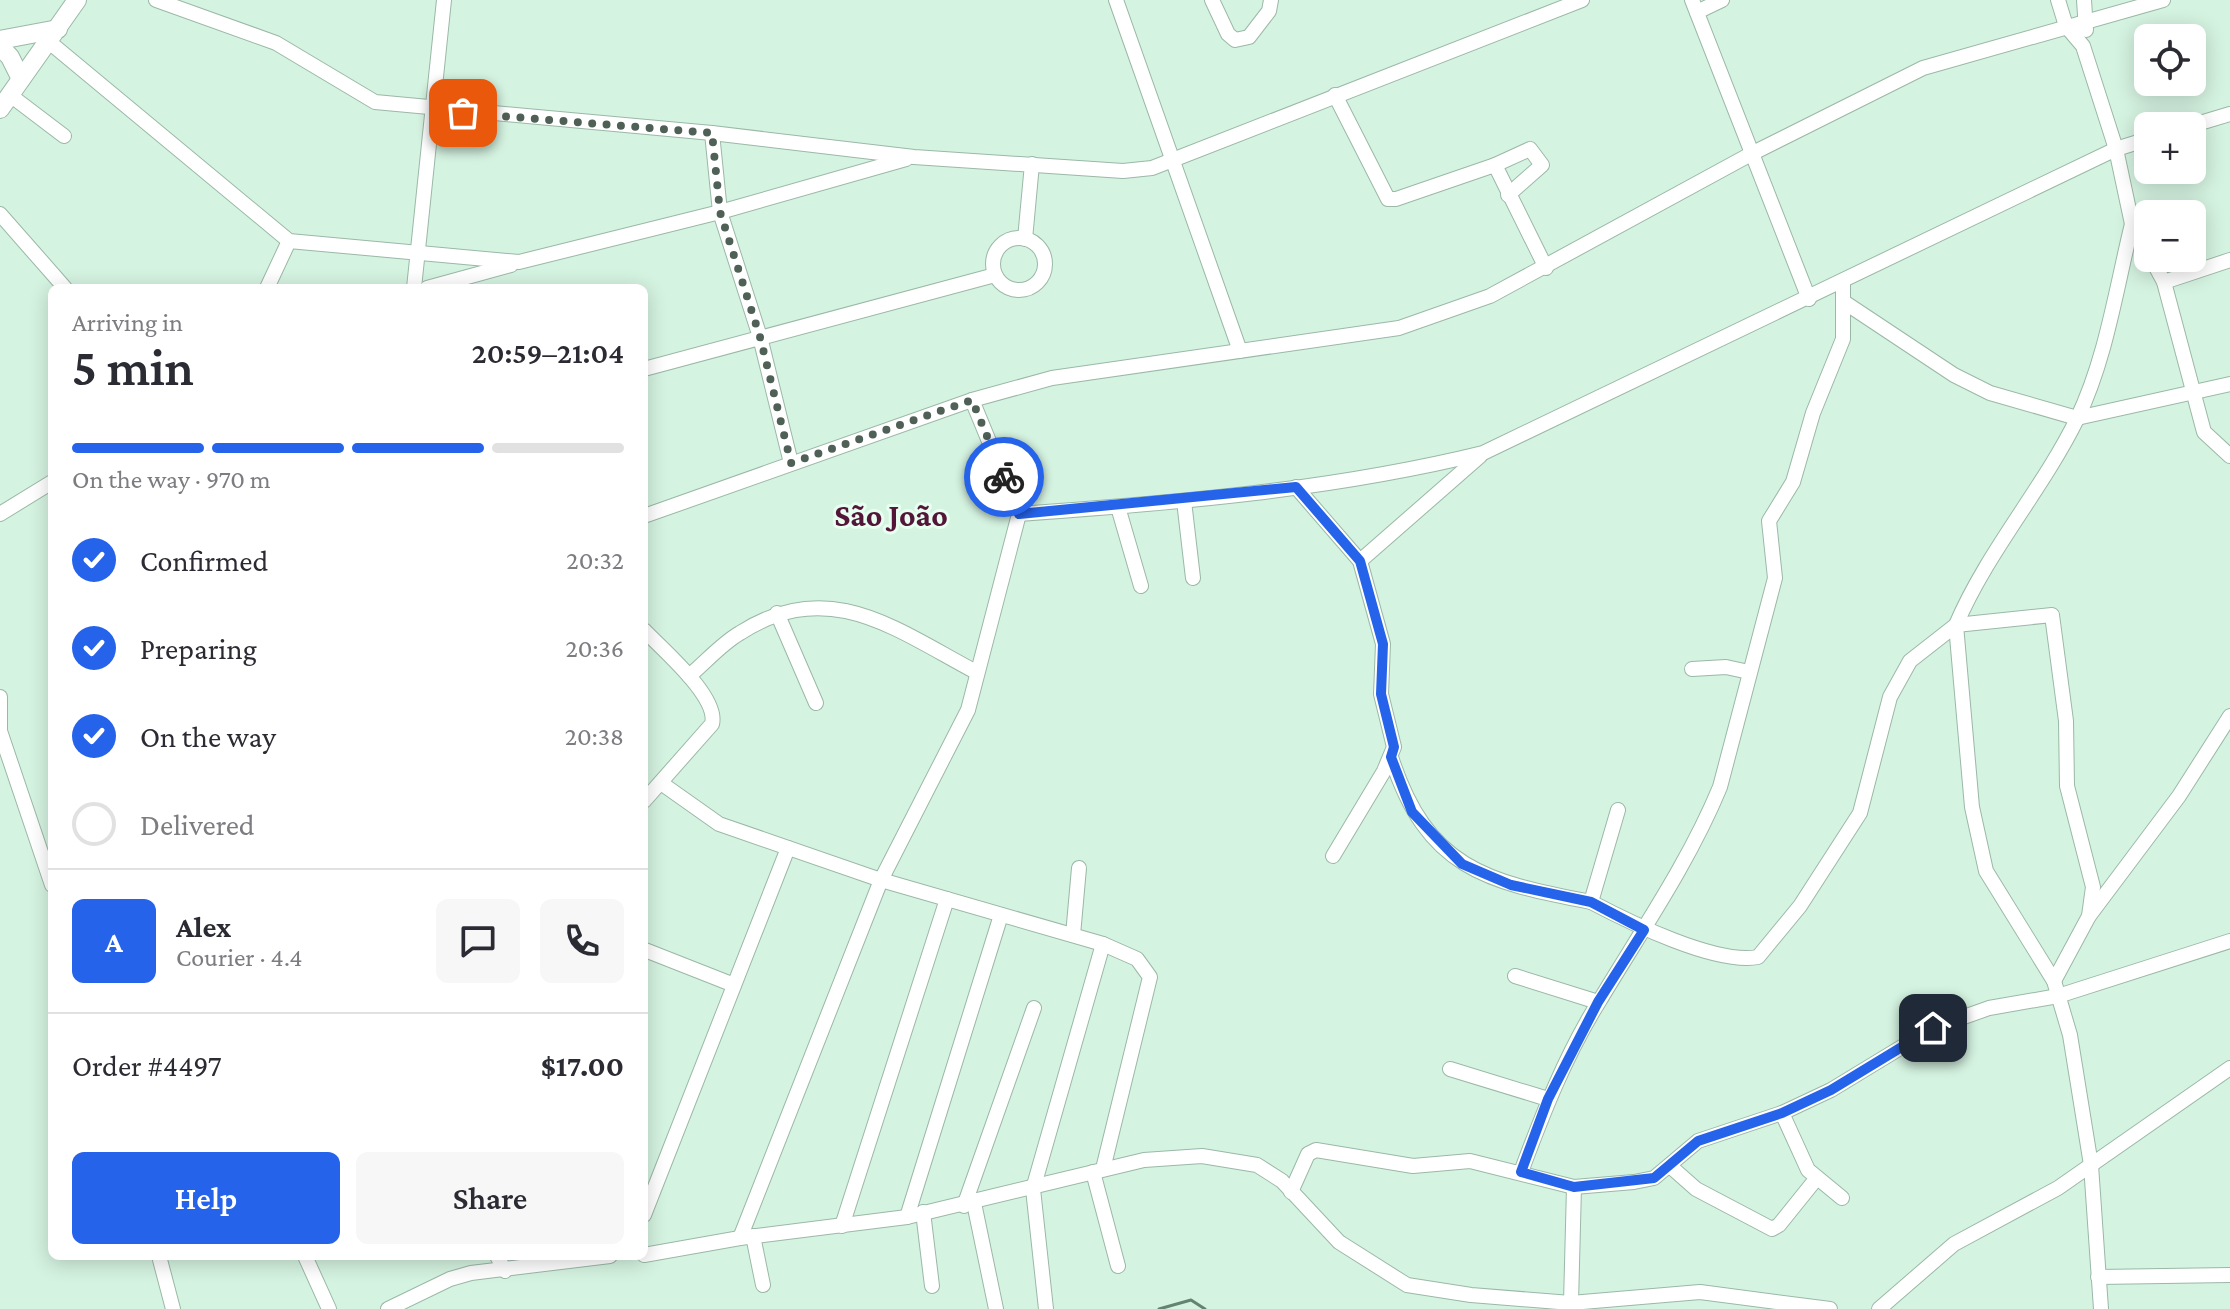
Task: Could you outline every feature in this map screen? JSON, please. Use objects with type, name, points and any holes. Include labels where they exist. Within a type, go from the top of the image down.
[{"type":"main road","points":[[5,102],[77,0]]},
{"type":"main road","points":[[21,79],[0,43],[53,35]]},
{"type":"street","points":[[156,0],[276,43],[366,99],[432,110],[712,133],[914,157],[1123,171],[1152,168],[1582,0]]},
{"type":"street","points":[[414,284],[444,0]]},
{"type":"street","points":[[1116,0],[1240,351]]},
{"type":"street","points":[[1212,0],[1228,34],[1235,40],[1249,37],[1269,11],[1271,0]]},
{"type":"street","points":[[1722,0],[1694,6],[1809,299]]},
{"type":"street","points":[[2058,0],[2066,26],[2083,46],[2116,149],[2134,228]]},
{"type":"street","points":[[2083,46],[2088,20],[2084,0]]},
{"type":"street","points":[[648,515],[972,400],[1052,378],[1399,328],[1447,314],[1546,268],[1751,154],[1923,68],[2163,0]]},
{"type":"street","points":[[53,35],[289,241],[519,262]]},
{"type":"street","points":[[1335,95],[1388,199],[1495,165],[1530,149],[1542,165],[1508,195]]},
{"type":"street","points":[[5,102],[64,136]]},
{"type":"street","points":[[2206,121],[2230,114]]},
{"type":"street","points":[[712,133],[720,212],[760,337],[791,463]]},
{"type":"street","points":[[1019,514],[1184,501],[1296,487],[1414,470],[1483,453],[1843,283],[2116,149],[2134,143]]},
{"type":"street","points":[[441,284],[720,212],[914,157]]},
{"type":"street","points":[[1025,239],[1032,164]]},
{"type":"street","points":[[1495,165],[1546,268]]},
{"type":"street","points":[[0,214],[61,284]]},
{"type":"street","points":[[2101,1309],[2091,1165],[2070,1035],[2056,989],[1986,871],[1972,807],[1956,625],[1966,601],[2028,506],[2077,418],[2098,366],[2132,224]]},
{"type":"street","points":[[1025,239],[1034,243],[1044,255],[1045,271],[1037,284],[1015,291],[1000,282],[993,264],[1002,244],[1025,239]]},
{"type":"street","points":[[269,284],[289,241]]},
{"type":"street","points":[[2164,282],[2230,260]]},
{"type":"street","points":[[2158,272],[2164,282],[2204,432],[2230,456]]},
{"type":"street","points":[[648,368],[995,275]]},
{"type":"street","points":[[1521,1172],[1548,1099],[1598,1002],[1644,930],[1716,797],[1775,578],[1769,521],[1793,482],[1813,413],[1836,362],[1843,339],[1843,283]]},
{"type":"street","points":[[1844,302],[1954,375],[1990,393],[2077,418],[2230,384]]},
{"type":"street","points":[[763,1285],[747,1237],[881,880],[968,710],[1019,514],[972,400]]},
{"type":"street","points":[[1360,561],[1483,453]]},
{"type":"street","points":[[0,514],[48,484]]},
{"type":"street","points":[[1296,487],[1360,561],[1383,644],[1381,694],[1394,747],[1333,856]]},
{"type":"street","points":[[1184,501],[1193,578]]},
{"type":"street","points":[[1118,507],[1141,586]]},
{"type":"street","points":[[689,676],[738,633],[777,613],[800,607],[829,606],[864,615],[976,672]]},
{"type":"street","points":[[777,613],[807,691],[816,703]]},
{"type":"street","points":[[1391,757],[1412,812],[1462,864],[1511,885],[1591,902],[1644,930],[1750,959],[1768,949],[1860,813],[1890,697],[1898,680],[1922,649],[1956,625],[2052,615],[2066,721],[2067,786],[2093,887],[2089,916]]},
{"type":"street","points":[[648,634],[689,676],[711,704],[714,715],[712,724],[648,797]]},
{"type":"street","points":[[1692,669],[1726,667],[1749,672]]},
{"type":"street","points":[[0,697],[0,730],[48,873]]},
{"type":"street","points":[[2056,989],[2089,916],[2179,796],[2230,716]]},
{"type":"street","points":[[661,783],[719,824],[881,880],[1103,944],[1137,959],[1150,977],[1098,1170],[1118,1266]]},
{"type":"street","points":[[1591,902],[1618,810]]},
{"type":"street","points":[[648,1205],[788,848]]},
{"type":"street","points":[[1073,935],[1079,868]]},
{"type":"street","points":[[842,1226],[947,899]]},
{"type":"street","points":[[907,1217],[1001,915]]},
{"type":"street","points":[[1291,1192],[1308,1154],[1316,1150],[1393,1165],[1470,1161],[1574,1187],[1654,1178],[1670,1166],[1680,1153],[1698,1141],[1782,1113],[1831,1090],[1933,1028],[1989,1008],[2230,941]]},
{"type":"street","points":[[1046,1309],[1033,1189],[1103,944]]},
{"type":"street","points":[[648,952],[734,985]]},
{"type":"street","points":[[1515,976],[1598,1002]]},
{"type":"street","points":[[996,1309],[969,1204],[1034,1008]]},
{"type":"street","points":[[1879,1309],[1954,1244],[2058,1188],[2230,1068]]},
{"type":"street","points":[[1450,1069],[1548,1099]]},
{"type":"street","points":[[1782,1113],[1816,1179],[1842,1198]]},
{"type":"street","points":[[648,1254],[747,1237],[907,1217],[1033,1189],[1098,1170],[1173,1156],[1228,1158],[1257,1165],[1291,1192],[1339,1242],[1407,1285],[1471,1295],[1571,1303],[1685,1292],[1830,1309]]},
{"type":"street","points":[[1670,1166],[1696,1189],[1772,1229],[1779,1225],[1816,1179]]},
{"type":"street","points":[[1571,1303],[1574,1187]]},
{"type":"street","points":[[923,1212],[932,1286]]},
{"type":"street","points":[[160,1260],[173,1309]]},
{"type":"street","points":[[307,1260],[329,1309]]},
{"type":"street","points":[[499,1260],[505,1271]]},
{"type":"street","points":[[388,1309],[450,1279],[582,1260]]},
{"type":"street","points":[[2098,1277],[2230,1275]]},
{"type":"waterway","points":[[1159,1309],[1191,1300],[1205,1309]]},
{"type":"way so far","points":[[463,113],[712,133],[720,212],[760,337],[791,463],[972,400],[1004,477]]},
{"type":"district","name":"São João","points":[[891,515]]},
{"type":"route","points":[[1004,477],[1019,514],[1184,501],[1296,487],[1360,561],[1383,644],[1381,694],[1394,747],[1391,757],[1412,812],[1462,864],[1511,885],[1591,902],[1644,930],[1598,1002],[1548,1099],[1521,1172],[1574,1187],[1654,1178],[1670,1166],[1680,1153],[1698,1141],[1782,1113],[1831,1090],[1933,1028]]}]
